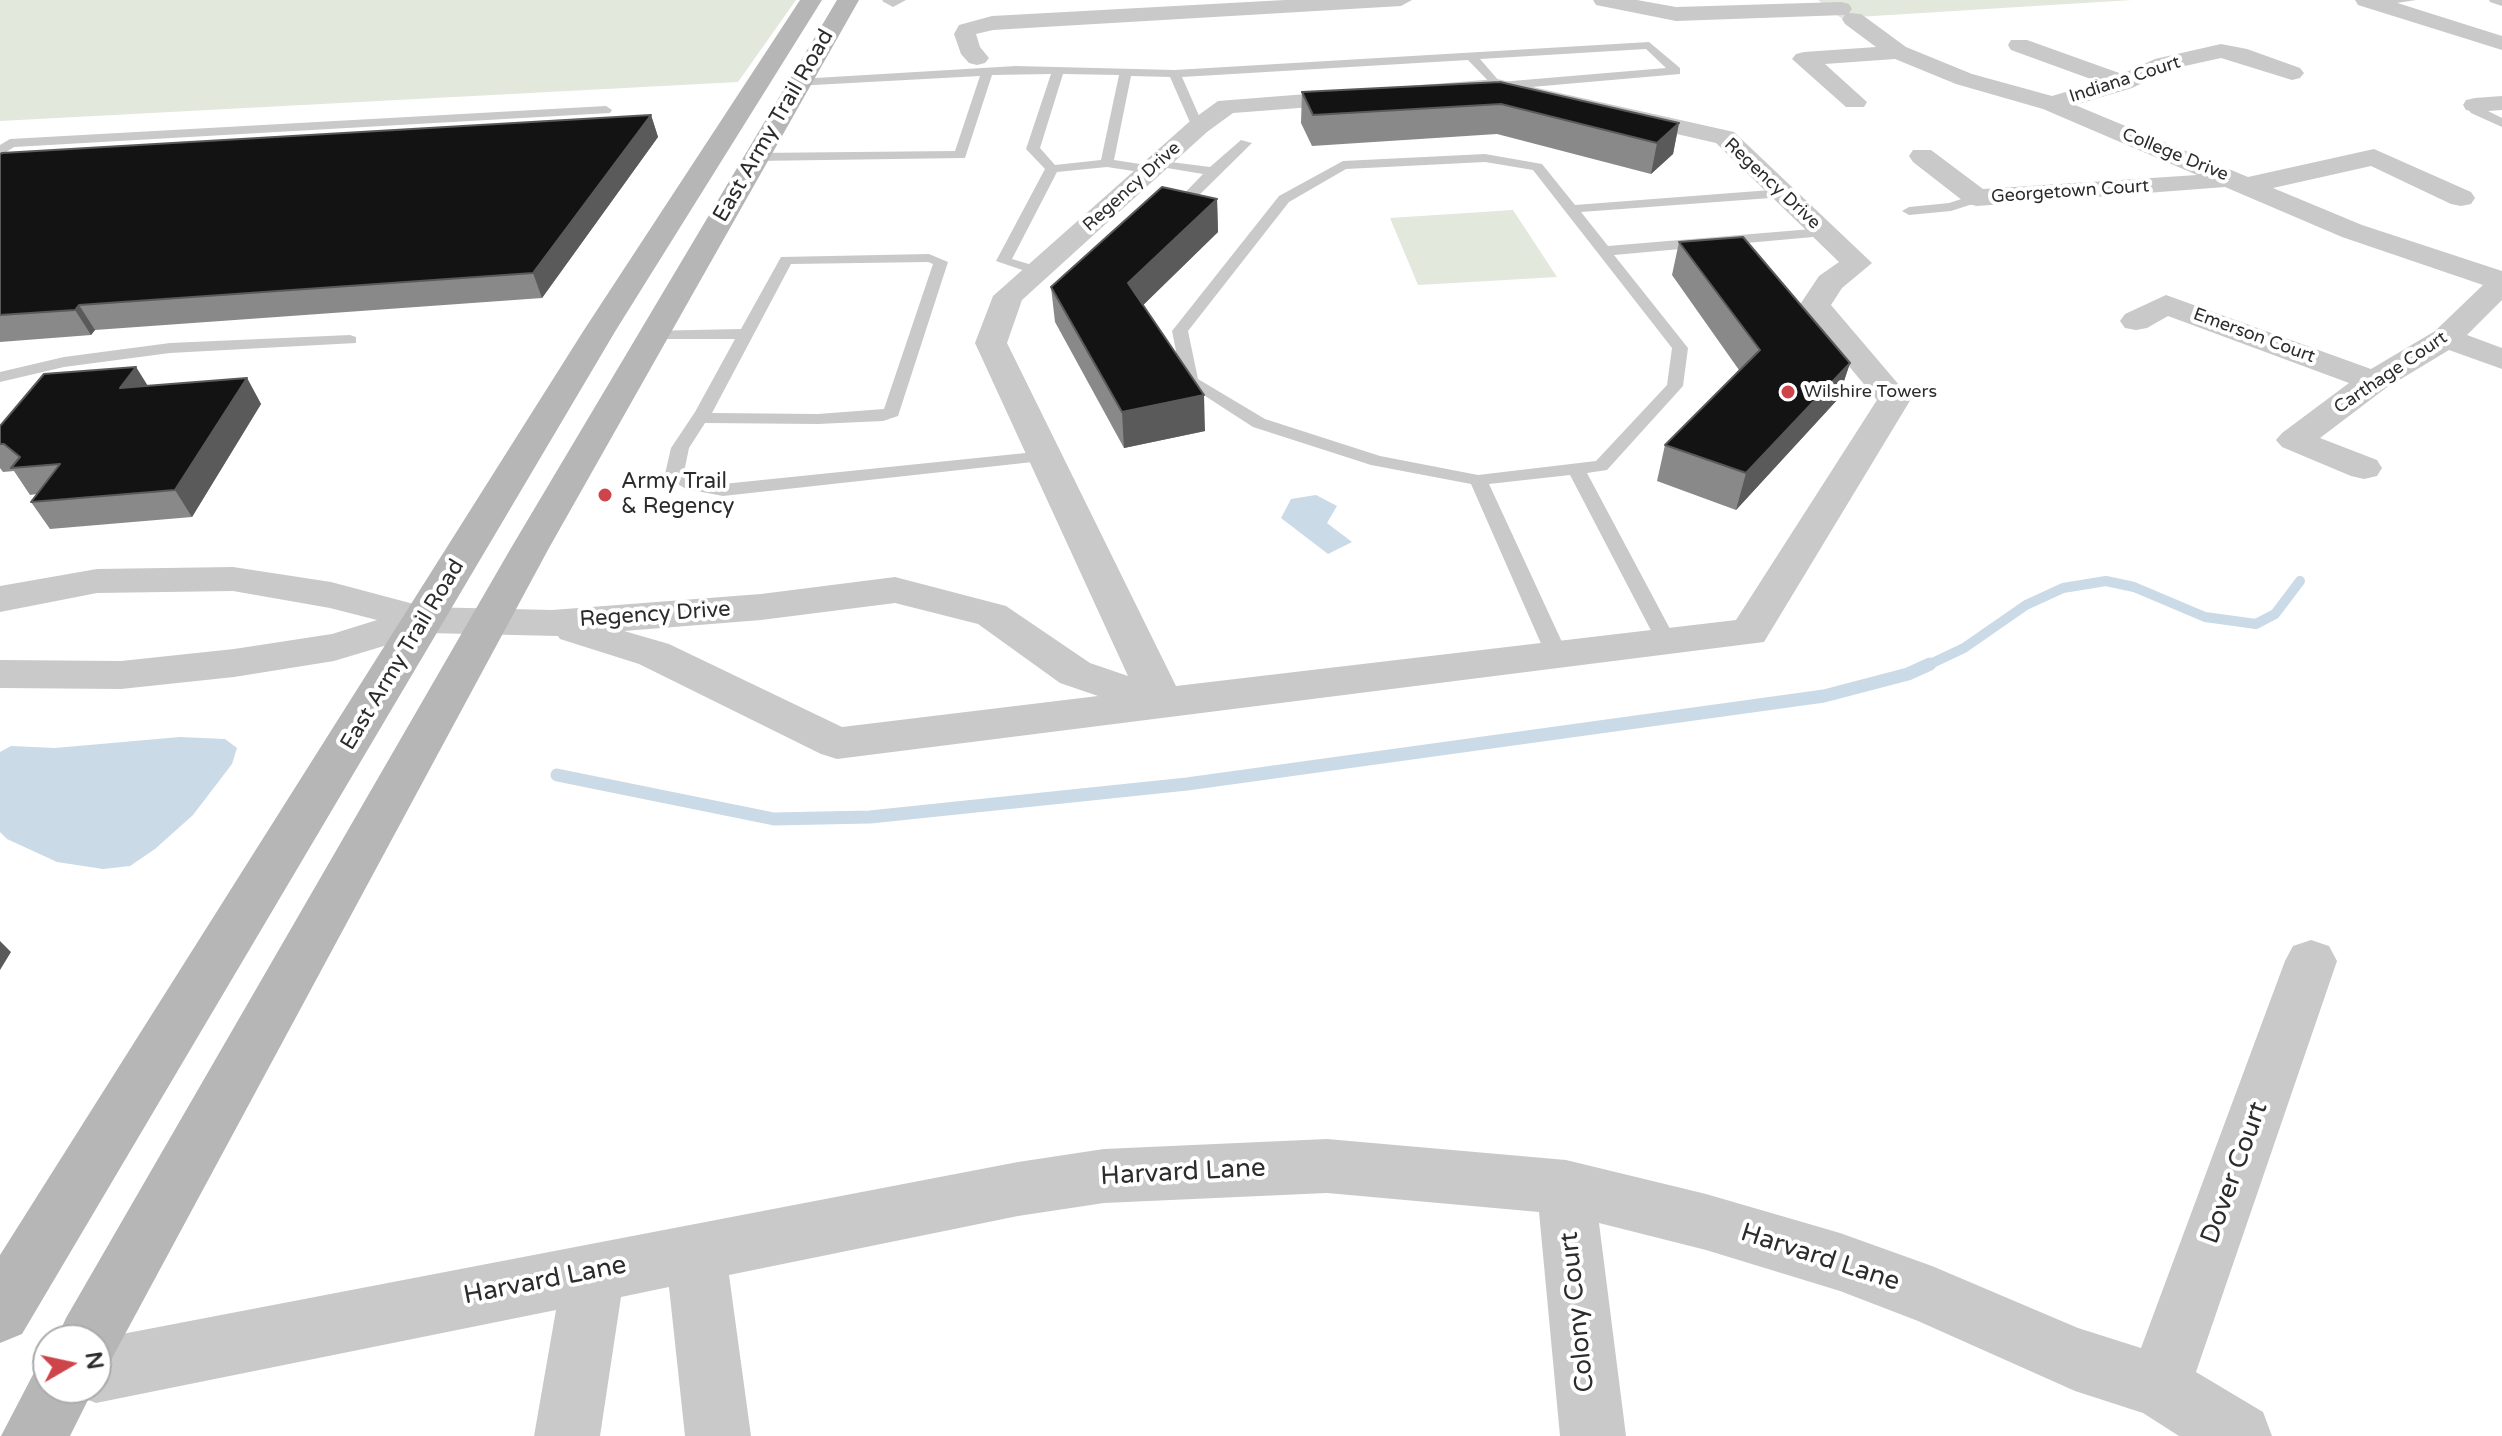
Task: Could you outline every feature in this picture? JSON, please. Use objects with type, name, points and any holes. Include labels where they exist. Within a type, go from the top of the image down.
[{"type":"main road","name":"East Army Trail Road","points":[[0,1312],[600,330],[811,0]]},
{"type":"main road","name":"East Army Trail Road","points":[[97,1324],[488,622],[848,0]]},
{"type":"main road","points":[[34,1436],[52,1404]]},
{"type":"street","points":[[982,65],[969,49],[965,34],[967,30],[1050,10],[1401,0]]},
{"type":"street","points":[[1604,0],[1676,14],[1841,9]]},
{"type":"street","points":[[2372,2],[2502,43]]},
{"type":"street","name":"College Drive","points":[[1841,9],[1898,52],[1964,79],[2052,104],[2352,231],[2502,282]]},
{"type":"street","points":[[2019,45],[2123,83]]},
{"type":"street","name":"Indiana Court","points":[[2052,104],[2123,83],[2163,64],[2221,51],[2239,54],[2292,73]]},
{"type":"street","points":[[1855,102],[1804,59],[1898,52]]},
{"type":"street","name":"Regency Drive","points":[[552,623],[654,654],[837,743],[1749,632],[1894,399],[1815,306],[1830,282],[1857,263],[1725,137],[1497,86],[1227,106],[1198,127],[1157,167],[1008,296],[991,343],[1162,703]]},
{"type":"street","points":[[2475,105],[2502,103]]},
{"type":"street","name":"Georgetown Court","points":[[1922,156],[1977,198],[2240,182],[2374,157],[2461,198]]},
{"type":"street","name":"Carthage Court","points":[[2364,468],[2294,440],[2374,381],[2446,338],[2502,282]]},
{"type":"street","name":"Emerson Court","points":[[2136,321],[2166,304],[2374,381]]},
{"type":"street","points":[[2446,338],[2502,359]]},
{"type":"street","name":"Regency Drive","points":[[0,599],[97,581],[233,579],[331,595],[425,620],[552,623],[761,607],[895,590],[992,615],[1075,673],[1162,703]]},
{"type":"street","name":"Regency Drive","points":[[0,674],[121,675],[234,663],[334,647],[425,620]]},
{"type":"street","name":"Dover Court","points":[[2159,1386],[2311,961]]},
{"type":"street","name":"Harvard Lane","points":[[112,1368],[1018,1189],[1104,1176],[1327,1166],[1566,1187],[1706,1222],[1840,1262],[1932,1296],[2075,1359],[2159,1386],[2239,1436]]},
{"type":"street","name":"Colony Court","points":[[1566,1187],[1587,1403],[1593,1436]]},
{"type":"street","points":[[695,1251],[718,1436]]},
{"type":"street","points":[[567,1436],[594,1271]]},
{"type":"lane","points":[[2372,2],[2411,0]]},
{"type":"lane","points":[[2494,0],[2502,3]]},
{"type":"lane","points":[[799,83],[982,65],[1058,71],[1175,74],[1649,45],[1676,71],[1497,86],[1471,56]]},
{"type":"lane","points":[[755,157],[960,155],[982,65]]},
{"type":"lane","points":[[1052,169],[1033,149],[1058,71]]},
{"type":"lane","points":[[1107,163],[1126,72]]},
{"type":"lane","points":[[1175,74],[1198,127]]},
{"type":"lane","points":[[2475,105],[2472,107],[2475,110],[2502,123]]},
{"type":"lane","points":[[0,152],[10,143],[606,110]]},
{"type":"lane","points":[[1181,205],[1246,143]]},
{"type":"lane","points":[[1485,158],[1537,167],[1571,209],[1680,348],[1675,386],[1601,466],[1478,480],[1377,461],[1259,423],[1190,381],[1180,331],[1284,199],[1343,165],[1485,158]]},
{"type":"lane","points":[[1052,169],[1107,163],[1213,172]]},
{"type":"lane","points":[[1037,271],[1003,261],[1052,169]]},
{"type":"lane","points":[[1571,209],[1784,193]]},
{"type":"lane","points":[[1909,211],[1951,207],[1977,198]]},
{"type":"lane","points":[[1604,251],[1824,232]]},
{"type":"lane","points":[[701,418],[857,417],[883,416],[892,412],[941,262],[929,258],[786,260],[701,418],[680,448],[674,474],[692,485],[723,490],[1045,456]]},
{"type":"lane","points":[[652,334],[746,334]]},
{"type":"lane","points":[[0,377],[64,362],[170,348],[350,340]]},
{"type":"lane","points":[[1576,469],[1667,642]]},
{"type":"lane","points":[[1478,480],[1557,655]]},
{"type":"shaded area","points":[[0,0],[796,0],[738,82],[0,121]]},
{"type":"shaded area","points":[[1818,0],[2132,0],[1841,18]]},
{"type":"shaded area","points":[[1513,210],[1557,277],[1418,285],[1390,218]]},
{"type":"water","points":[[1316,495],[1337,506],[1327,523],[1352,542],[1328,554],[1281,518],[1291,499]]},
{"type":"water","points":[[180,737],[225,739],[237,748],[232,764],[193,815],[155,849],[130,866],[103,869],[57,862],[7,839],[0,832],[0,752],[11,746],[55,748]]},
{"type":"building","points":[[1500,82],[1679,123],[1657,143],[1501,104],[1313,115],[1302,92]]},
{"type":"building","points":[[651,115],[533,273],[79,305],[75,310],[0,315],[2,153]]},
{"type":"building","points":[[1162,187],[1217,199],[1128,283],[1204,395],[1122,412],[1051,287]]},
{"type":"building","points":[[1743,237],[1850,363],[1746,473],[1665,445],[1760,350],[1679,242]]},
{"type":"building","points":[[136,367],[120,388],[247,378],[175,490],[31,502],[60,464],[11,468],[20,457],[0,444],[0,426],[44,374]]},
{"type":"waterway","points":[[1926,666],[1964,648],[2026,605],[2063,588],[2106,581],[2134,587],[2205,617],[2256,624],[2275,614],[2300,581]]},
{"type":"waterway","points":[[557,775],[774,819],[870,817],[1187,784],[1824,696],[1908,674],[1930,664]]},
{"type":"place","name":"Wilshire Towers","points":[[1788,392]]},
{"type":"place","name":"Army Trail & Regency","points":[[605,495]]}]
